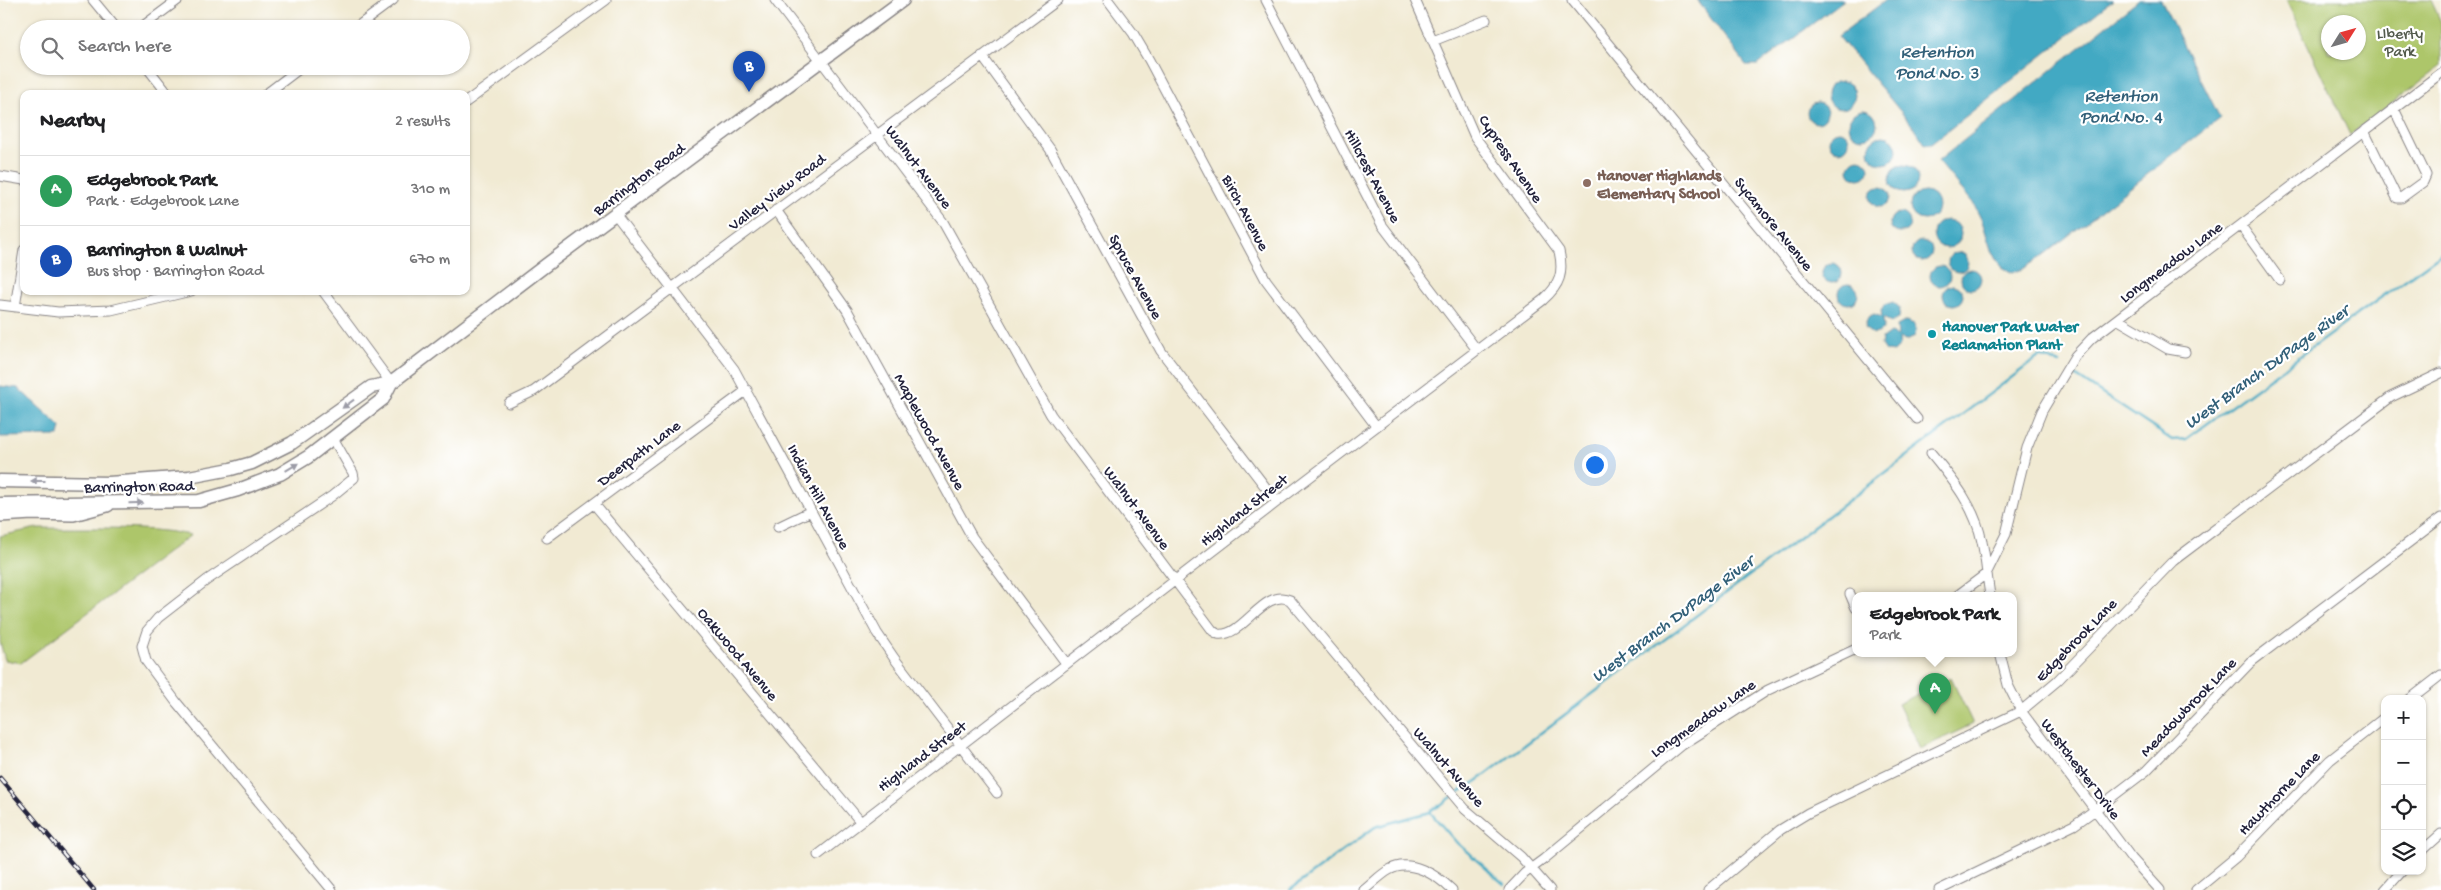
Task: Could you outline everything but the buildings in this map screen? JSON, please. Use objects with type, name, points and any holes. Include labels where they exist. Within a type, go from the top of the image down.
[{"type":"highway","points":[[0,514],[32,512],[73,513],[107,504]]},
{"type":"main road","name":"Barrington Road","points":[[0,481],[109,483],[189,477],[231,469],[252,462],[292,443],[371,388],[391,383],[546,265],[904,0]]},
{"type":"main road","name":"Barrington Road","points":[[0,504],[107,504],[199,501],[238,490],[280,474],[333,438],[383,398],[391,383]]},
{"type":"street","points":[[94,0],[109,20]]},
{"type":"street","points":[[151,20],[178,0]]},
{"type":"street","points":[[366,20],[393,0]]},
{"type":"street","points":[[470,99],[606,0]]},
{"type":"street","name":"Walnut Avenue","points":[[775,0],[943,222],[1051,415],[1175,581],[1218,634],[1228,634],[1272,600],[1282,598],[1290,600],[1465,809],[1522,856],[1550,890]]},
{"type":"street","name":"Valley View Road","points":[[509,403],[534,392],[1058,0]]},
{"type":"street","name":"Birch Avenue","points":[[1108,0],[1133,33],[1149,60],[1266,280],[1376,426]]},
{"type":"street","name":"Hillcrest Avenue","points":[[1266,0],[1382,225],[1477,350]]},
{"type":"street","name":"Cypress Avenue","points":[[1415,0],[1475,137],[1559,252],[1562,275]]},
{"type":"street","name":"Sycamore Avenue","points":[[1572,0],[1917,419]]},
{"type":"street","points":[[1433,41],[1486,20]]},
{"type":"street","name":"Spruce Avenue","points":[[982,56],[1050,149],[1161,351],[1277,502]]},
{"type":"street","name":"Longmeadow Lane","points":[[1962,592],[1986,574],[2006,534],[2027,448],[2042,411],[2075,356],[2092,338],[2441,73]]},
{"type":"street","points":[[153,75],[165,90]]},
{"type":"street","points":[[271,90],[291,75]]},
{"type":"street","points":[[2364,131],[2397,198],[2423,182],[2426,175],[2425,169],[2394,108]]},
{"type":"street","points":[[0,176],[20,179]]},
{"type":"street","name":"Maplewood Avenue","points":[[776,210],[847,310],[972,536],[1066,663]]},
{"type":"street","name":"Indian Hill Avenue","points":[[616,215],[734,369],[747,390],[810,511],[882,639],[997,793]]},
{"type":"street","name":"Longmeadow Lane","points":[[2241,226],[2280,280]]},
{"type":"street","points":[[15,307],[20,275]]},
{"type":"street","name":"Highland Street","points":[[818,855],[1066,663],[1543,300],[1557,286],[1562,275]]},
{"type":"street","points":[[0,305],[58,312],[111,310],[174,295]]},
{"type":"street","points":[[326,295],[391,383]]},
{"type":"street","name":"Longmeadow Lane","points":[[2117,320],[2168,349],[2185,352]]},
{"type":"street","name":"Edgebrook Lane","points":[[1708,890],[1780,830],[1808,813],[2021,711],[2057,681],[2172,561],[2391,397],[2441,373]]},
{"type":"street","name":"Deerpath Lane","points":[[547,538],[747,390]]},
{"type":"street","points":[[332,890],[177,703],[146,661],[142,646],[147,631],[158,618],[207,580],[332,496],[354,478],[333,438]]},
{"type":"street","points":[[1931,453],[1963,493],[1975,516],[1983,543],[1989,592]]},
{"type":"street","name":"Oakwood Avenue","points":[[594,504],[860,821]]},
{"type":"street","points":[[778,528],[810,511]]},
{"type":"street","name":"Meadowbrook Lane","points":[[1939,890],[2074,825],[2095,810],[2146,771],[2251,662],[2441,518]]},
{"type":"street","points":[[1850,594],[1852,599]]},
{"type":"street","name":"Longmeadow Lane","points":[[1509,890],[1525,873],[1682,745],[1768,690],[1852,650]]},
{"type":"street","name":"Westchester Drive","points":[[2001,657],[2008,685],[2021,711],[2132,859],[2160,890]]},
{"type":"street","points":[[2415,695],[2441,675]]},
{"type":"street","name":"Hawthorne Lane","points":[[2196,890],[2236,857],[2330,760],[2381,721]]},
{"type":"street","points":[[2426,847],[2441,834]]},
{"type":"street","points":[[1364,890],[1390,870],[1410,867],[1434,875],[1452,890]]},
{"type":"street","points":[[2385,890],[2398,875]]},
{"type":"green space","name":"LIberty Park","points":[[2286,0],[2431,0],[2441,22],[2441,66],[2350,135]]},
{"type":"green space","points":[[37,528],[114,528],[153,530],[191,535],[21,663],[5,660],[0,642],[0,536]]},
{"type":"green space","points":[[1951,678],[1973,724],[1920,749],[1898,704]]},
{"type":"water","points":[[1697,0],[1844,0],[1758,65],[1746,65]]},
{"type":"water","name":"Retention Pond No. 3","points":[[1886,0],[2113,0],[1931,144],[1925,144],[1915,129],[1838,36]]},
{"type":"water","name":"Retention Pond No. 4","points":[[2139,0],[2161,0],[2220,118],[2041,257],[2020,271],[2011,272],[2002,267],[1992,253],[1982,221],[1973,203],[1938,161]]},
{"type":"water","points":[[1841,81],[1851,85],[1855,95],[1851,105],[1841,109],[1831,105],[1827,95],[1831,85]]},
{"type":"water","points":[[1817,103],[1824,106],[1827,113],[1824,120],[1817,123],[1810,120],[1807,113],[1810,106]]},
{"type":"water","points":[[1863,110],[1873,114],[1877,124],[1873,134],[1863,138],[1853,134],[1849,124],[1853,114]]},
{"type":"water","points":[[1839,131],[1846,134],[1849,141],[1846,148],[1839,151],[1832,148],[1829,141],[1832,134]]},
{"type":"water","points":[[1883,136],[1893,140],[1897,150],[1893,160],[1883,164],[1873,160],[1869,150],[1873,140]]},
{"type":"water","points":[[1859,159],[1866,162],[1869,169],[1866,176],[1859,179],[1852,176],[1849,169],[1852,162]]},
{"type":"water","points":[[1904,165],[1914,169],[1918,179],[1914,189],[1904,193],[1894,189],[1890,179],[1894,169]]},
{"type":"water","points":[[1880,187],[1887,190],[1890,197],[1887,204],[1880,207],[1873,204],[1870,197],[1873,190]]},
{"type":"water","points":[[1924,192],[1934,196],[1938,206],[1934,216],[1924,220],[1914,216],[1910,206],[1914,196]]},
{"type":"water","points":[[1900,213],[1907,216],[1910,223],[1907,230],[1900,233],[1893,230],[1890,223],[1893,216]]},
{"type":"water","points":[[1947,220],[1957,224],[1961,234],[1957,244],[1947,248],[1937,244],[1933,234],[1937,224]]},
{"type":"water","points":[[1922,241],[1929,244],[1932,251],[1929,258],[1922,261],[1915,258],[1912,251],[1915,244]]},
{"type":"water","points":[[1958,252],[1965,255],[1968,262],[1965,269],[1958,272],[1951,269],[1948,262],[1951,255]]},
{"type":"water","points":[[1832,263],[1839,266],[1842,273],[1839,280],[1832,283],[1825,280],[1822,273],[1825,266]]},
{"type":"water","points":[[1940,266],[1947,269],[1950,276],[1947,283],[1940,286],[1933,283],[1930,276],[1933,269]]},
{"type":"water","points":[[1971,269],[1978,272],[1981,279],[1978,286],[1971,289],[1964,286],[1961,279],[1964,272]]},
{"type":"water","points":[[1848,284],[1855,287],[1858,294],[1855,301],[1848,304],[1841,301],[1838,294],[1841,287]]},
{"type":"water","points":[[1953,285],[1960,288],[1963,295],[1960,302],[1953,305],[1946,302],[1943,295],[1946,288]]},
{"type":"water","points":[[1893,302],[1900,308],[1899,318],[1891,322],[1883,318],[1884,327],[1882,330],[1874,334],[1869,332],[1865,326],[1868,317],[1874,314],[1882,317],[1881,311],[1884,305]]},
{"type":"water","points":[[1906,321],[1914,324],[1915,336],[1906,340],[1899,338],[1900,346],[1894,352],[1885,351],[1881,345],[1882,339],[1890,333],[1898,336],[1897,326]]},
{"type":"water","points":[[0,386],[18,388],[61,427],[59,436],[0,437]]},
{"type":"waterway","name":"West Branch DuPage River","points":[[2075,376],[2172,440],[2186,439],[2441,254]]},
{"type":"waterway","name":"West Branch DuPage River","points":[[1456,794],[1477,781],[2040,356],[2060,364]]},
{"type":"waterway","name":"West Branch DuPage River","points":[[1290,890],[1375,827],[1430,812],[1452,797]]},
{"type":"waterway","points":[[1430,812],[1457,843],[1504,884]]},
{"type":"railway","points":[[0,778],[94,890]]},
{"type":"place","name":"Barrington & Walnut","points":[[749,92]]},
{"type":"place","name":"Hanover Highlands Elementary School","points":[[1587,183]]},
{"type":"place","name":"Hanover Park Water Reclamation Plant","points":[[1932,334]]},
{"type":"place","name":"Edgebrook Park","points":[[1935,714]]}]
